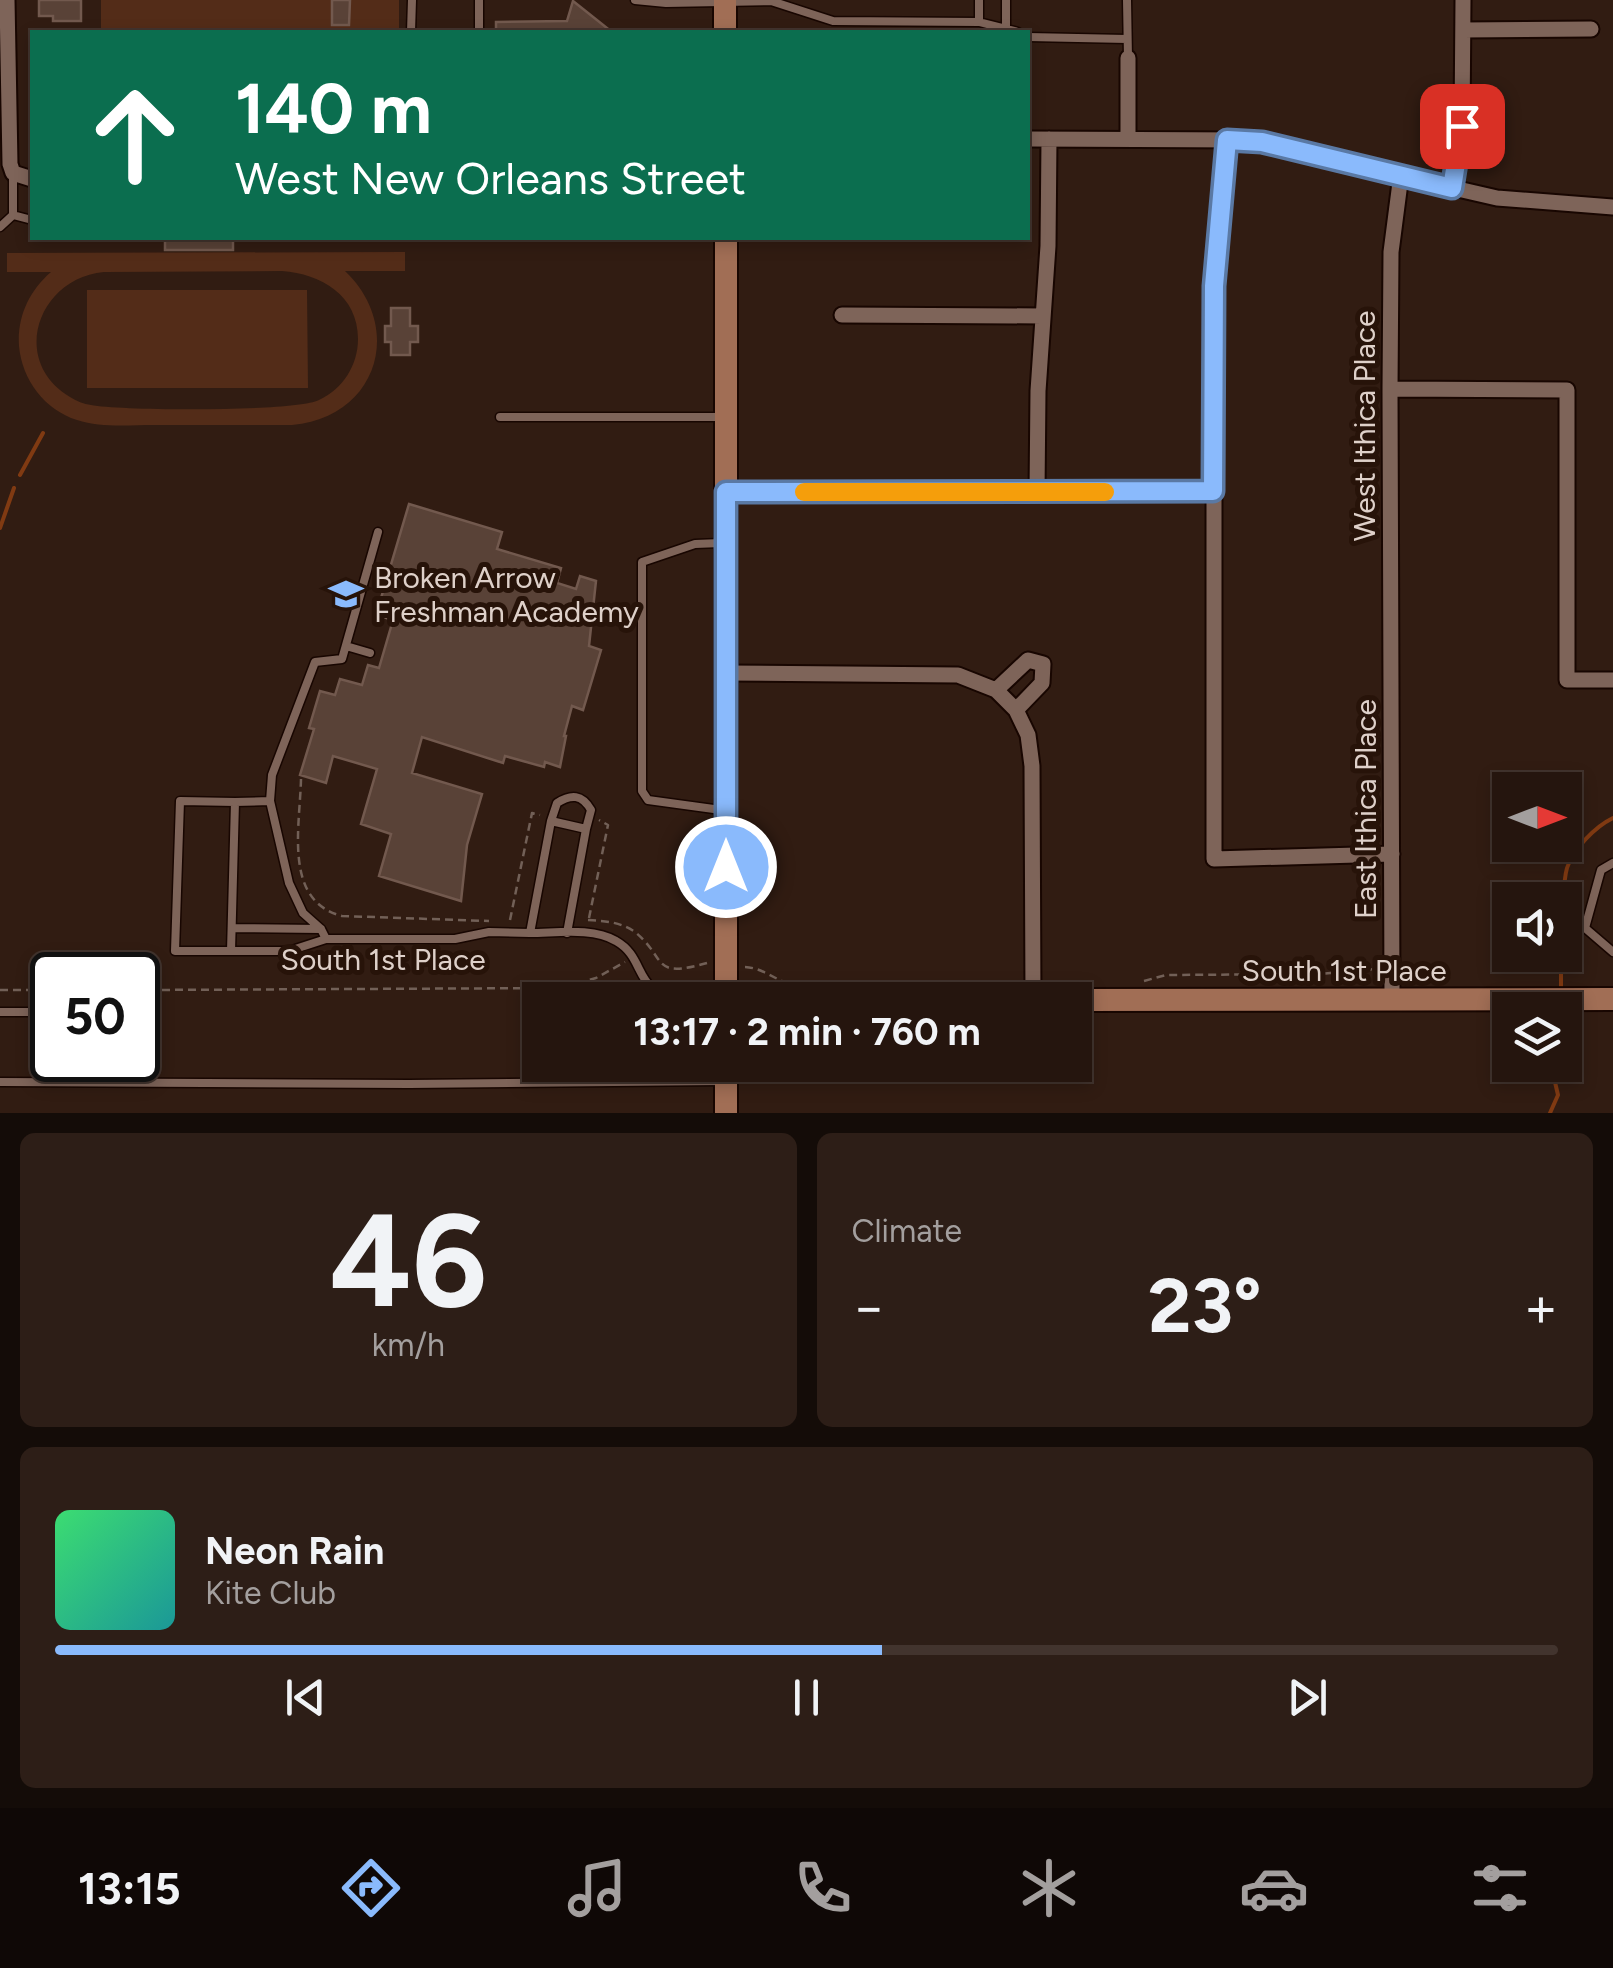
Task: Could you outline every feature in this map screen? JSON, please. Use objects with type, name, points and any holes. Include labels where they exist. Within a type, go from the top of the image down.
[{"type":"main road","points":[[726,1],[726,30]]},
{"type":"main road","points":[[726,240],[726,982]]},
{"type":"main road","name":"South 1st Place","points":[[1092,1000],[1613,999]]},
{"type":"main road","points":[[726,1082],[726,1113]]},
{"type":"street","points":[[7,0],[4,46],[8,136],[13,174],[30,178]]},
{"type":"street","points":[[1452,188],[1462,126],[1463,0]]},
{"type":"street","points":[[1463,30],[1592,29]]},
{"type":"street","points":[[1128,58],[1128,139]]},
{"type":"street","points":[[1030,138],[1262,142],[1514,200],[1613,207]]},
{"type":"street","points":[[1037,492],[1049,139]]},
{"type":"street","points":[[1227,140],[1214,286],[1214,859],[1392,854]]},
{"type":"street","name":"West Ithica Place","points":[[1392,678],[1391,252],[1401,176]]},
{"type":"street","points":[[842,314],[1043,316]]},
{"type":"street","points":[[1390,389],[1567,390],[1567,680],[1613,680]]},
{"type":"street","points":[[726,492],[1213,491]]},
{"type":"street","points":[[996,690],[1028,660],[1043,664],[1042,684],[1016,710]]},
{"type":"street","points":[[726,673],[932,672],[972,678],[996,690],[1016,710],[1028,735],[1032,766],[1033,982]]},
{"type":"street","name":"East Ithica Place","points":[[1392,678],[1392,1000]]},
{"type":"lane","points":[[411,30],[412,0]]},
{"type":"lane","points":[[478,30],[479,0]]},
{"type":"lane","points":[[635,0],[666,4],[771,1],[834,21],[979,22],[1013,30]]},
{"type":"lane","points":[[979,0],[979,22]]},
{"type":"lane","points":[[1006,0],[1006,27]]},
{"type":"lane","points":[[1127,0],[1128,58]]},
{"type":"lane","points":[[1030,37],[1127,39]]},
{"type":"lane","points":[[0,227],[13,216],[13,174]]},
{"type":"lane","points":[[13,216],[30,220]]},
{"type":"lane","points":[[500,417],[726,416]]},
{"type":"lane","points":[[326,939],[321,928],[303,912],[290,883],[270,802],[272,775],[315,662],[342,659],[378,532]]},
{"type":"lane","points":[[726,543],[695,544],[642,562],[642,791],[648,800],[726,810]]},
{"type":"lane","points":[[346,646],[370,653]]},
{"type":"lane","points":[[530,932],[550,821],[556,803],[574,796],[591,810],[567,928]]},
{"type":"lane","points":[[270,802],[180,801],[175,951],[289,952],[326,939],[455,939],[489,932],[567,928],[614,939],[624,947],[647,982]]},
{"type":"lane","points":[[231,951],[235,802]]},
{"type":"lane","points":[[550,821],[586,830]]},
{"type":"lane","points":[[1613,863],[1601,870],[1585,928],[1613,952]]},
{"type":"lane","points":[[232,928],[321,928]]},
{"type":"lane","points":[[0,1012],[30,1012]]},
{"type":"lane","points":[[0,1082],[409,1084],[522,1080]]},
{"type":"path","points":[[301,780],[301,876],[307,893],[320,908],[342,916],[495,921]]},
{"type":"path","points":[[530,921],[510,922],[532,813],[542,816],[543,809]]},
{"type":"path","points":[[567,928],[588,925],[608,825],[599,822],[600,812]]},
{"type":"path","points":[[588,920],[624,926],[669,968],[688,969],[706,963]]},
{"type":"path","points":[[641,952],[648,948]]},
{"type":"path","name":"South 1st Place","points":[[160,990],[561,988],[596,978],[624,963]]},
{"type":"path","points":[[746,967],[783,982]]},
{"type":"path","name":"South 1st Place","points":[[1137,984],[1166,975],[1304,974],[1370,969]]},
{"type":"path","points":[[0,990],[30,990]]},
{"type":"shaded area","points":[[101,0],[399,0],[399,30],[101,30]]},
{"type":"shaded area","points":[[405,252],[405,271],[345,271],[363,294],[374,318],[377,343],[373,367],[362,388],[345,406],[321,419],[292,425],[105,425],[65,415],[45,401],[30,382],[21,359],[20,325],[31,296],[51,272],[7,272],[7,253]],"holes":[[[104,272],[296,273],[335,290],[352,310],[356,324],[358,339],[352,367],[342,383],[319,400],[278,407],[208,409],[91,405],[72,398],[51,382],[40,363],[39,323],[62,289],[81,278]]]},
{"type":"shaded area","points":[[87,290],[307,290],[308,388],[87,388]]},
{"type":"building","points":[[39,0],[81,0],[81,21],[53,21],[53,16],[39,16]]},
{"type":"building","points":[[332,0],[350,0],[349,25],[332,25]]},
{"type":"building","points":[[573,1],[609,30],[496,30],[496,22],[567,21]]},
{"type":"building","points":[[165,240],[233,240],[233,250],[165,250]]},
{"type":"building","points":[[391,308],[410,308],[410,326],[418,326],[418,342],[410,342],[410,355],[391,355],[391,342],[385,342],[385,326],[391,326]]},
{"type":"building","points":[[409,504],[502,532],[497,549],[561,568],[557,583],[576,589],[580,576],[596,581],[589,646],[601,650],[583,710],[572,706],[560,767],[545,762],[544,767],[505,756],[503,763],[422,737],[412,773],[482,794],[467,845],[461,901],[379,876],[391,834],[361,824],[377,769],[333,756],[326,783],[300,775],[320,691],[335,695],[340,679],[362,685],[368,665],[379,668],[393,620],[376,615]]},
{"type":"waterway","points":[[20,475],[43,433]]},
{"type":"waterway","points":[[0,528],[14,488]]},
{"type":"waterway","points":[[1565,882],[1574,853],[1613,818]]},
{"type":"waterway","points":[[1561,972],[1561,990]]},
{"type":"waterway","points":[[1550,1113],[1558,1095],[1555,1082]]},
{"type":"slow traffic","points":[[804,492],[1105,492]]},
{"type":"place","name":"Broken Arrow Freshman Academy","points":[[346,594]]},
{"type":"route","points":[[726,867],[726,492],[1213,491],[1214,286],[1227,140],[1262,142],[1452,188],[1462,126]]}]
